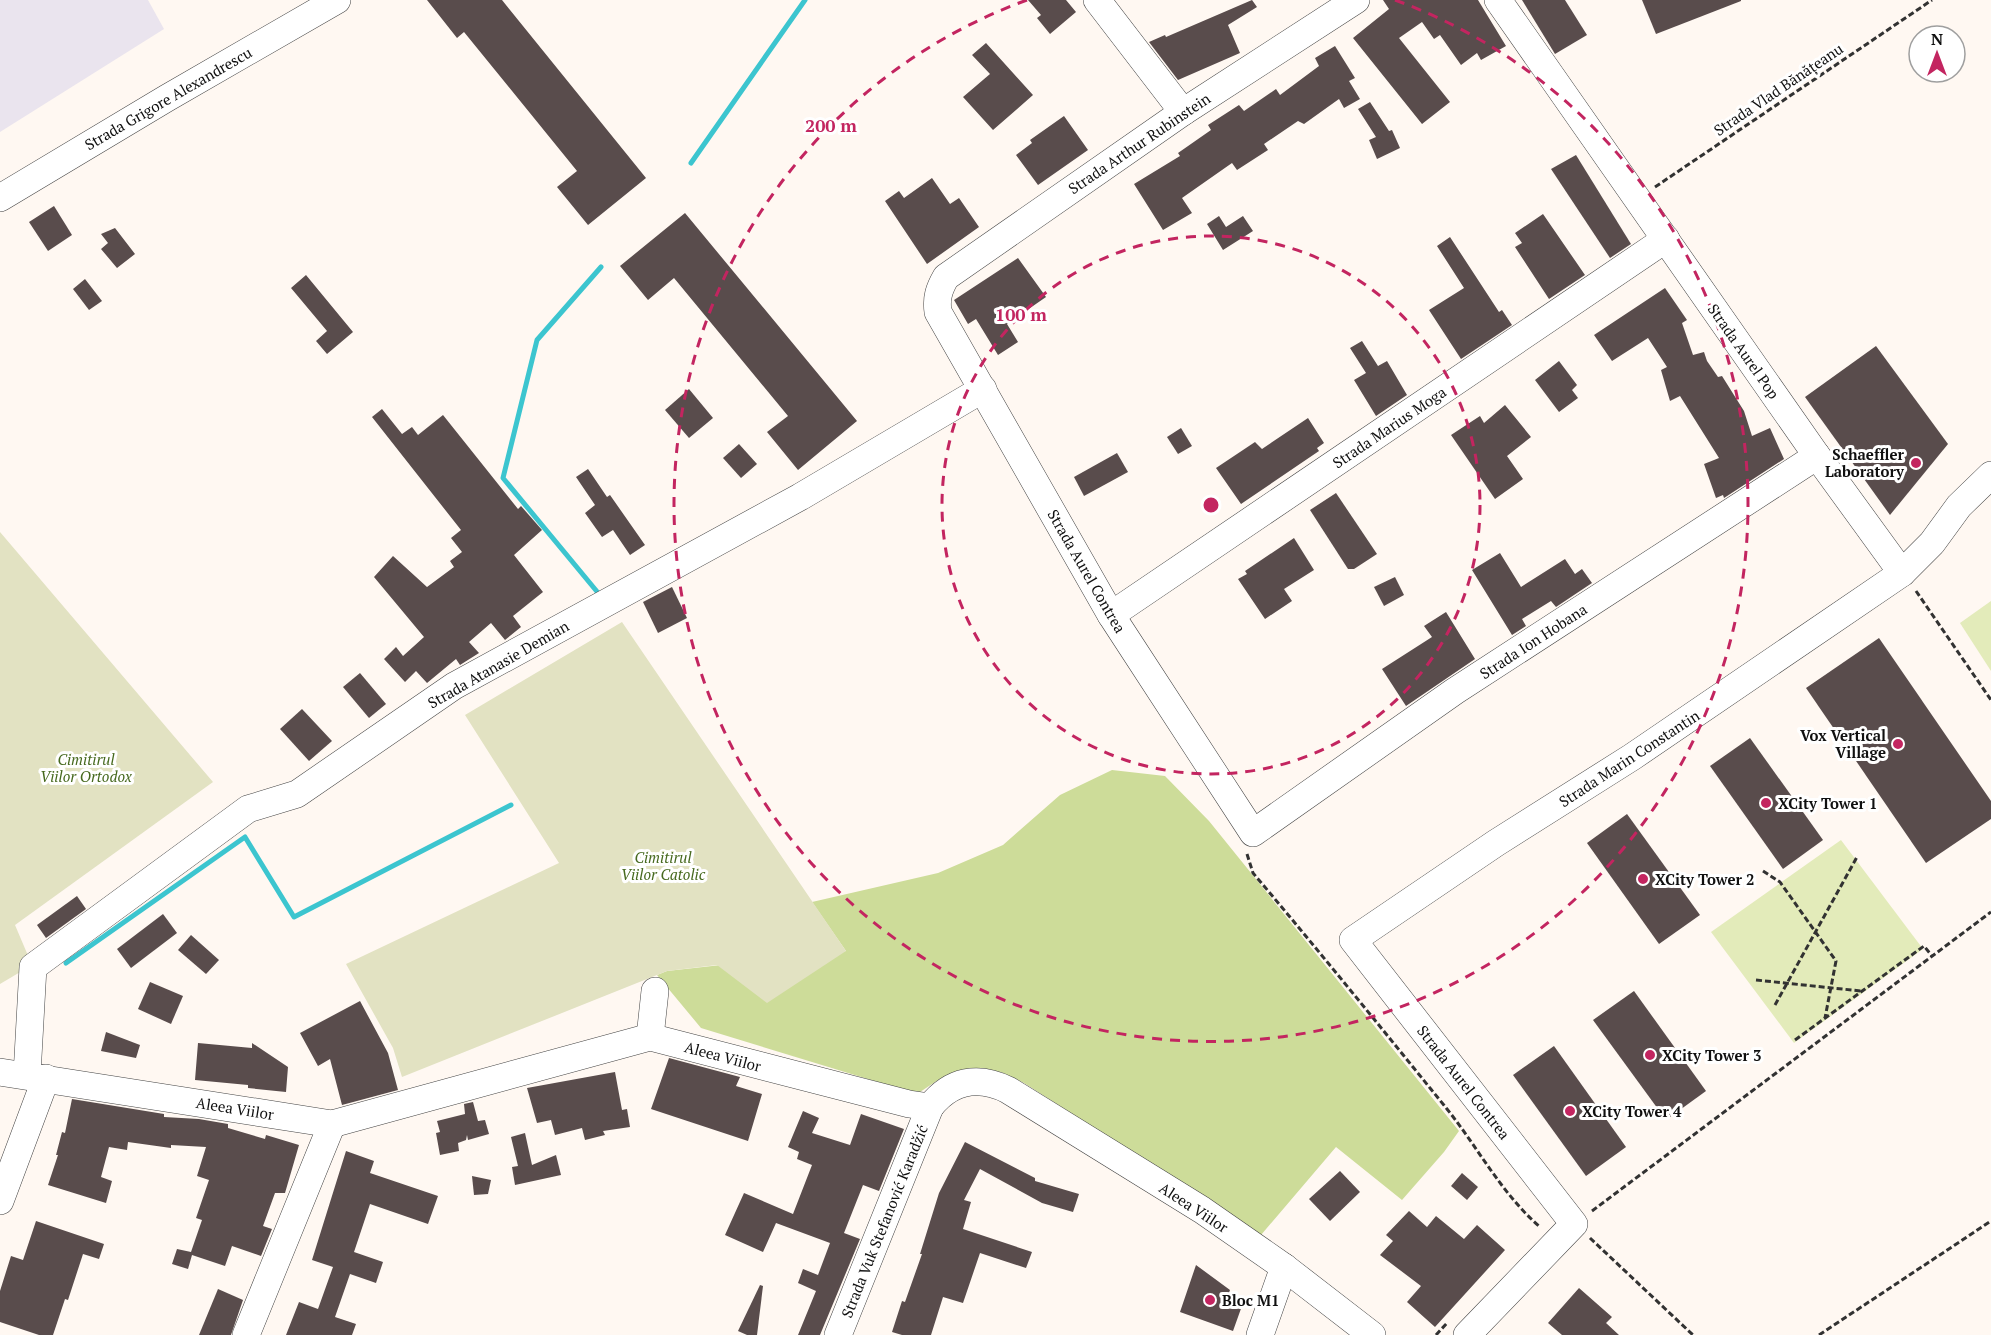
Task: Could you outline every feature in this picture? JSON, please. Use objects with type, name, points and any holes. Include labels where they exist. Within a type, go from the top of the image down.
[{"type":"street","name":"Strada Grigore Alexandrescu","points":[[0,198],[337,0]]},
{"type":"street","points":[[1097,0],[1183,112]]},
{"type":"street","name":"Strada Arthur Rubinstein","points":[[936,300],[938,290],[946,277],[1183,112],[1356,0]]},
{"type":"street","name":"Strada Aurel Pop","points":[[1498,0],[1817,456],[1902,573]]},
{"type":"street","name":"Strada Marius Moga","points":[[1111,615],[1666,239]]},
{"type":"street","name":"Strada Aurel Contrea","points":[[936,300],[938,312],[1111,615],[1253,833]]},
{"type":"street","name":"Strada Atanasie Demian","points":[[37,1076],[33,967],[248,809],[297,794],[454,686],[800,497],[983,389]]},
{"type":"street","name":"Strada Ion Hobana","points":[[1253,833],[1455,691],[1817,456]]},
{"type":"street","name":"Strada Marin Constantin","points":[[1353,940],[1496,843],[1632,757],[1902,573],[1932,543],[1959,506],[1991,475]]},
{"type":"street","name":"Strada Aurel Contrea","points":[[1353,940],[1568,1230]]},
{"type":"street","points":[[650,1037],[655,991]]},
{"type":"street","name":"Aleea Viilor","points":[[0,1071],[332,1124],[650,1037],[909,1104],[930,1107],[945,1090],[957,1085],[974,1081],[995,1083],[1202,1210],[1284,1267],[1372,1335]]},
{"type":"street","points":[[0,1201],[37,1076]]},
{"type":"street","name":"Strada Vuk Stefanović Karadžić","points":[[838,1335],[930,1107]]},
{"type":"street","points":[[246,1335],[332,1124]]},
{"type":"street","points":[[1467,1335],[1568,1230]]},
{"type":"street","points":[[1260,1335],[1284,1267]]},
{"type":"path","name":"Strada Vlad Bănățeanu","points":[[1638,199],[1932,0]]},
{"type":"path","points":[[1902,573],[1991,700]]},
{"type":"path","points":[[1253,833],[1247,844],[1247,858],[1253,873],[1449,1112],[1499,1184],[1539,1227],[1568,1230],[1693,1335]]},
{"type":"path","points":[[1775,1005],[1857,857]]},
{"type":"path","points":[[1763,871],[1780,882],[1836,961],[1825,1018]]},
{"type":"path","points":[[1568,1230],[1991,912]]},
{"type":"path","points":[[1795,1040],[1924,946],[1932,957]]},
{"type":"path","points":[[1756,980],[1862,991]]},
{"type":"path","points":[[1819,1335],[1991,1221]]},
{"type":"shaded area","points":[[0,0],[148,0],[164,29],[0,132]]},
{"type":"green space","name":"Cimitirul Viilor Ortodox","points":[[0,532],[213,782],[15,925],[32,965],[0,984]]},
{"type":"green space","points":[[1991,601],[1991,671],[1960,623]]},
{"type":"green space","name":"Cimitirul Viilor Catolic","points":[[622,622],[846,951],[767,1003],[717,965],[667,971],[402,1077],[393,1048],[346,964],[559,863],[465,715]]},
{"type":"green space","points":[[1112,770],[1165,776],[1209,821],[1459,1131],[1444,1152],[1402,1200],[1336,1147],[1261,1235],[1024,1083],[1001,1072],[974,1071],[938,1080],[917,1094],[701,1028],[657,975],[667,971],[846,951],[812,902],[938,873],[1003,845],[1060,795]]},
{"type":"green space","points":[[1841,840],[1923,949],[1794,1043],[1711,932]]},
{"type":"building","points":[[427,0],[502,0],[646,178],[588,225],[557,187],[577,171],[464,32],[457,38]]},
{"type":"building","points":[[1028,0],[1066,0],[1076,12],[1050,34],[1037,18],[1041,15]]},
{"type":"building","points":[[1252,0],[1257,7],[1228,25],[1240,53],[1178,80],[1149,42],[1165,35],[1166,37]]},
{"type":"building","points":[[1383,0],[1478,0],[1506,46],[1481,60],[1477,53],[1461,65],[1440,35],[1434,39],[1422,22],[1399,38],[1450,102],[1422,124],[1353,38],[1389,9]]},
{"type":"building","points":[[1522,0],[1565,0],[1587,35],[1555,54]]},
{"type":"building","points":[[1642,0],[1741,0],[1741,1],[1656,34]]},
{"type":"building","points":[[986,43],[1033,95],[993,130],[963,97],[990,74],[972,55]]},
{"type":"building","points":[[1335,46],[1355,78],[1349,81],[1360,99],[1344,108],[1339,99],[1304,124],[1298,121],[1264,144],[1268,150],[1237,170],[1232,163],[1182,198],[1192,213],[1163,230],[1134,184],[1180,156],[1178,153],[1211,130],[1208,125],[1239,105],[1244,111],[1276,89],[1280,95],[1319,66],[1315,58]]},
{"type":"building","points":[[1370,102],[1389,131],[1392,130],[1400,148],[1377,159],[1369,140],[1376,137],[1358,109]]},
{"type":"building","points":[[1064,116],[1088,150],[1038,185],[1016,155],[1032,143],[1030,140]]},
{"type":"building","points":[[1576,155],[1631,244],[1610,258],[1551,169]]},
{"type":"building","points":[[932,178],[950,204],[959,198],[979,227],[927,264],[885,201],[899,191],[904,198]]},
{"type":"building","points":[[54,206],[72,235],[48,251],[29,222]]},
{"type":"building","points":[[685,213],[857,421],[798,470],[767,432],[788,416],[674,278],[648,300],[620,266]]},
{"type":"building","points":[[1543,214],[1585,275],[1549,299],[1515,247],[1522,243],[1515,233]]},
{"type":"building","points":[[1219,216],[1226,227],[1243,216],[1253,231],[1223,250],[1207,224]]},
{"type":"building","points":[[115,228],[135,254],[117,268],[101,249],[108,243],[101,234]]},
{"type":"building","points":[[1450,237],[1499,312],[1502,310],[1512,325],[1461,359],[1429,310],[1464,288],[1437,246]]},
{"type":"building","points":[[1018,258],[1046,297],[1007,324],[1018,342],[998,355],[976,319],[968,324],[954,300]]},
{"type":"building","points":[[306,275],[353,332],[327,354],[316,341],[327,331],[291,288]]},
{"type":"building","points":[[85,279],[102,301],[89,310],[73,289]]},
{"type":"building","points":[[1665,288],[1687,320],[1682,323],[1693,355],[1704,352],[1707,361],[1718,377],[1722,376],[1744,411],[1752,436],[1770,428],[1784,459],[1724,498],[1723,495],[1716,498],[1704,464],[1719,458],[1680,396],[1670,401],[1661,370],[1667,367],[1648,338],[1612,361],[1594,335]]},
{"type":"building","points":[[1362,341],[1378,366],[1387,361],[1407,395],[1376,416],[1354,380],[1366,373],[1350,348]]},
{"type":"building","points":[[1876,346],[1948,444],[1890,515],[1805,397]]},
{"type":"building","points":[[1559,361],[1577,385],[1572,390],[1578,398],[1559,412],[1535,380]]},
{"type":"building","points":[[689,389],[713,418],[689,438],[665,410]]},
{"type":"building","points":[[1505,405],[1531,437],[1507,456],[1523,479],[1495,499],[1451,435],[1480,416],[1484,423]]},
{"type":"building","points":[[382,409],[402,434],[412,427],[418,435],[443,415],[518,509],[521,506],[542,530],[514,555],[543,592],[513,616],[521,627],[505,640],[491,623],[469,642],[479,653],[460,665],[456,659],[427,683],[416,671],[405,682],[384,659],[396,647],[403,656],[424,637],[374,577],[393,556],[427,587],[454,567],[450,561],[462,552],[451,538],[461,530],[372,417]]},
{"type":"building","points":[[1308,418],[1324,443],[1317,448],[1319,451],[1241,504],[1216,468],[1255,442],[1262,449]]},
{"type":"building","points":[[1181,428],[1192,446],[1178,454],[1167,437]]},
{"type":"building","points":[[739,444],[757,464],[741,478],[723,458]]},
{"type":"building","points":[[1117,453],[1128,472],[1084,496],[1074,477]]},
{"type":"building","points":[[588,469],[607,497],[610,495],[645,545],[630,555],[613,530],[602,537],[585,513],[595,505],[576,477]]},
{"type":"building","points":[[1336,493],[1377,554],[1354,569],[1348,569],[1310,510]]},
{"type":"building","points":[[1294,538],[1314,570],[1284,589],[1292,601],[1265,619],[1238,579],[1247,574],[1245,571]]},
{"type":"building","points":[[1500,553],[1521,587],[1565,559],[1575,574],[1582,569],[1592,583],[1556,607],[1551,601],[1522,619],[1526,626],[1512,635],[1472,570]]},
{"type":"building","points":[[1395,577],[1404,595],[1384,606],[1374,587]]},
{"type":"building","points":[[672,587],[687,618],[658,633],[643,602]]},
{"type":"building","points":[[1446,612],[1475,659],[1406,706],[1382,669],[1432,637],[1424,626]]},
{"type":"building","name":"Vox Vertical Village","points":[[1879,638],[1991,801],[1991,819],[1926,863],[1806,688]]},
{"type":"building","points":[[360,673],[386,704],[369,718],[343,687]]},
{"type":"building","points":[[302,709],[332,741],[309,761],[280,729]]},
{"type":"building","name":"XCity Tower 1","points":[[1750,738],[1823,840],[1783,869],[1710,766]]},
{"type":"building","name":"XCity Tower 2","points":[[1627,814],[1700,915],[1659,944],[1587,843]]},
{"type":"building","points":[[77,896],[86,909],[46,938],[37,925]]},
{"type":"building","points":[[163,914],[177,933],[131,968],[117,949]]},
{"type":"building","points":[[191,935],[219,960],[206,974],[178,950]]},
{"type":"building","points":[[150,982],[183,996],[171,1024],[138,1009]]},
{"type":"building","name":"XCity Tower 3","points":[[1634,991],[1706,1091],[1666,1120],[1593,1020]]},
{"type":"building","points":[[360,1001],[388,1053],[398,1090],[342,1105],[330,1059],[318,1066],[300,1033]]},
{"type":"building","points":[[106,1032],[140,1045],[136,1058],[101,1051]]},
{"type":"building","points":[[198,1043],[252,1048],[252,1043],[288,1067],[286,1092],[248,1088],[248,1085],[195,1080]]},
{"type":"building","name":"XCity Tower 4","points":[[1554,1046],[1626,1147],[1586,1176],[1513,1075]]},
{"type":"building","points":[[669,1058],[740,1077],[736,1086],[762,1094],[748,1141],[651,1109]]},
{"type":"building","points":[[615,1072],[622,1110],[627,1109],[630,1127],[603,1131],[605,1135],[585,1140],[582,1128],[555,1135],[551,1120],[537,1123],[527,1088]]},
{"type":"building","points":[[72,1099],[164,1114],[164,1117],[199,1119],[228,1124],[228,1128],[265,1139],[266,1135],[299,1145],[285,1193],[275,1193],[263,1226],[272,1229],[261,1256],[232,1246],[225,1266],[192,1255],[188,1269],[172,1264],[177,1249],[191,1252],[202,1220],[196,1218],[209,1180],[197,1176],[206,1147],[171,1145],[171,1148],[128,1142],[127,1150],[109,1147],[101,1177],[112,1181],[106,1203],[48,1185],[58,1155],[56,1155],[62,1132],[65,1133]]},
{"type":"building","points":[[473,1102],[478,1121],[485,1120],[489,1134],[468,1140],[467,1135],[466,1140],[458,1143],[459,1151],[440,1155],[436,1133],[440,1132],[437,1121],[465,1114],[464,1104]]},
{"type":"building","points":[[803,1111],[819,1118],[812,1133],[850,1145],[861,1114],[904,1129],[879,1191],[863,1185],[844,1233],[860,1239],[820,1335],[798,1335],[816,1291],[798,1283],[803,1269],[818,1275],[830,1243],[776,1223],[763,1252],[725,1235],[744,1193],[793,1214],[812,1165],[797,1159],[799,1152],[788,1147]]},
{"type":"building","points":[[525,1133],[532,1165],[556,1155],[561,1175],[515,1185],[512,1167],[518,1166],[511,1137]]},
{"type":"building","points":[[965,1142],[1035,1178],[1035,1181],[1079,1194],[1073,1212],[1042,1203],[980,1169],[964,1200],[971,1202],[963,1229],[1032,1252],[1026,1268],[980,1253],[963,1303],[943,1297],[931,1335],[902,1335],[892,1332],[922,1254],[920,1254],[939,1193]]},
{"type":"building","points":[[346,1151],[374,1161],[370,1173],[438,1196],[428,1224],[370,1204],[354,1252],[383,1262],[376,1283],[350,1274],[335,1317],[356,1324],[352,1335],[286,1335],[299,1302],[318,1309],[333,1267],[312,1260]]},
{"type":"building","points":[[1340,1171],[1360,1192],[1330,1221],[1309,1199]]},
{"type":"building","points":[[1462,1173],[1478,1187],[1467,1200],[1451,1186]]},
{"type":"building","points":[[472,1176],[491,1180],[488,1194],[474,1195]]},
{"type":"building","points":[[1409,1211],[1427,1227],[1436,1216],[1464,1239],[1477,1225],[1505,1250],[1435,1327],[1407,1302],[1421,1286],[1380,1255],[1393,1241],[1386,1235]]},
{"type":"building","points":[[36,1221],[104,1244],[99,1259],[83,1254],[68,1300],[65,1299],[53,1335],[39,1335],[0,1322],[0,1291],[11,1256],[23,1260]]},
{"type":"building","name":"Bloc M1","points":[[1196,1265],[1230,1290],[1227,1298],[1243,1303],[1233,1331],[1180,1312]]},
{"type":"building","points":[[760,1285],[763,1286],[757,1335],[747,1335],[738,1331]]},
{"type":"building","points":[[1579,1288],[1612,1317],[1606,1323],[1619,1335],[1562,1335],[1548,1323]]},
{"type":"building","points":[[218,1289],[243,1300],[231,1335],[199,1335]]},
{"type":"waterway","points":[[691,163],[805,0]]},
{"type":"waterway","points":[[599,594],[503,478],[537,340],[601,267]]},
{"type":"waterway","points":[[66,963],[245,837],[294,917],[511,805]]},
{"type":"place","name":"Schaeffler Laboratory","points":[[1916,463]]},
{"type":"place","name":"Vox Vertical Village","points":[[1898,744]]},
{"type":"place","name":"XCity Tower 1","points":[[1766,803]]},
{"type":"place","name":"XCity Tower 2","points":[[1643,879]]},
{"type":"place","name":"XCity Tower 3","points":[[1650,1055]]},
{"type":"place","name":"XCity Tower 4","points":[[1570,1111]]},
{"type":"place","name":"Bloc M1","points":[[1210,1300]]}]
